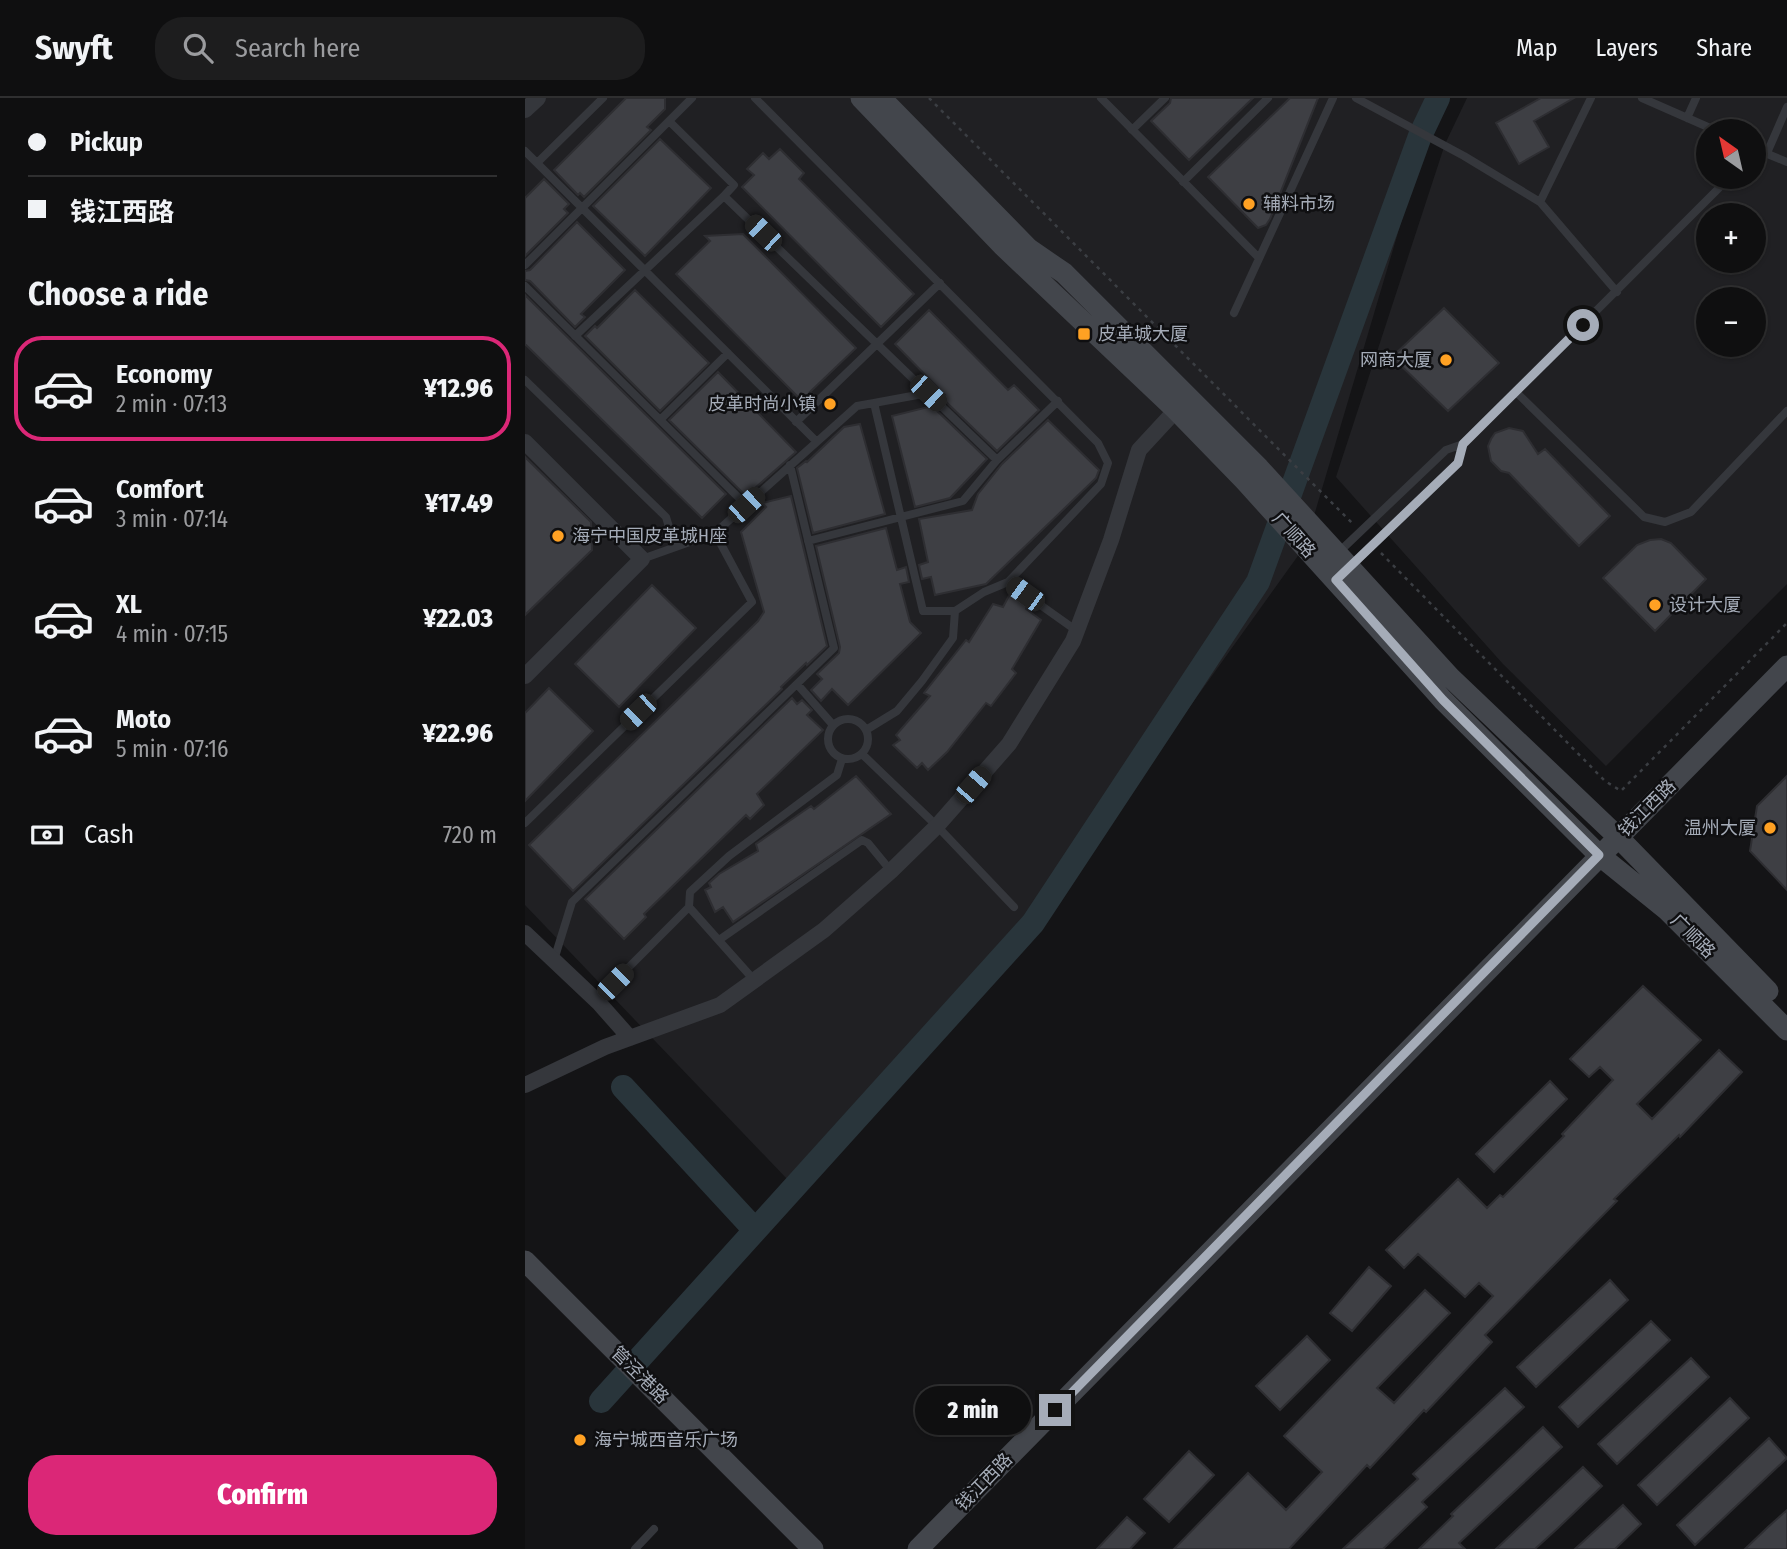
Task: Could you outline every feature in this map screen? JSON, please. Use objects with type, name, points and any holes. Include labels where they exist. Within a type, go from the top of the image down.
[{"type":"main road","name":"广顺路","points":[[861,98],[1003,246],[1176,410],[1252,475]]},
{"type":"main road","name":"广顺路","points":[[881,98],[1030,249],[1064,273],[1314,541],[1443,700],[1599,855],[1667,910],[1787,1030]]},
{"type":"main road","name":"广顺路","points":[[1337,567],[1618,837],[1787,1011]]},
{"type":"main road","name":"钱江西路","points":[[918,1549],[1787,666]]},
{"type":"main road","name":"管泾港路","points":[[525,1261],[813,1549]]},
{"type":"street","points":[[525,110],[538,98]]},
{"type":"street","points":[[527,1084],[605,1047],[720,1005],[824,930],[937,826],[1009,744],[1073,641],[1111,540],[1139,450],[1176,410]]},
{"type":"street","points":[[525,442],[642,559],[525,676]]},
{"type":"street","points":[[525,933],[596,1000],[630,1038]]},
{"type":"lane","points":[[537,163],[603,98]]},
{"type":"lane","points":[[525,265],[692,98]]},
{"type":"lane","points":[[755,98],[1058,401],[1098,443],[1108,463],[1101,484],[1008,582],[984,592],[955,611],[923,611],[874,403]]},
{"type":"lane","points":[[1101,98],[1259,258]]},
{"type":"lane","points":[[1132,130],[1165,98]]},
{"type":"lane","points":[[1183,182],[1268,98]]},
{"type":"lane","points":[[1234,313],[1333,98]]},
{"type":"lane","points":[[1356,98],[1464,156],[1540,202],[1617,292]]},
{"type":"lane","points":[[1540,202],[1591,98]]},
{"type":"lane","points":[[1642,98],[1696,122]]},
{"type":"lane","points":[[1688,118],[1696,98]]},
{"type":"lane","points":[[1787,107],[1767,153],[1787,163]]},
{"type":"lane","points":[[575,336],[734,185],[669,121]]},
{"type":"lane","points":[[525,151],[816,441]]},
{"type":"lane","points":[[1337,567],[1360,532],[1446,450],[1463,444],[1718,189]]},
{"type":"lane","points":[[724,196],[997,460]]},
{"type":"lane","points":[[796,422],[879,345],[940,283]]},
{"type":"lane","points":[[525,286],[746,505]]},
{"type":"lane","points":[[660,420],[728,354]]},
{"type":"lane","points":[[525,380],[666,517],[675,547]]},
{"type":"lane","points":[[1516,392],[1644,517],[1665,523],[1691,512],[1787,411]]},
{"type":"lane","points":[[642,559],[715,533],[857,406],[928,393]]},
{"type":"lane","points":[[809,541],[964,501],[997,460],[1058,401]]},
{"type":"lane","points":[[1337,567],[1373,545],[1458,463],[1463,444]]},
{"type":"lane","points":[[554,960],[572,902],[834,648],[790,465]]},
{"type":"lane","points":[[525,823],[752,601],[715,533]]},
{"type":"lane","points":[[1008,582],[1077,631]]},
{"type":"lane","points":[[866,730],[897,711],[922,681],[953,638],[955,611]]},
{"type":"lane","points":[[797,684],[833,725]]},
{"type":"lane","points":[[845,719],[863,725],[866,730],[868,743],[862,754],[856,758],[842,759],[836,756],[828,744],[827,737],[833,725],[845,719]]},
{"type":"lane","points":[[862,754],[937,826],[1014,907]]},
{"type":"lane","points":[[596,1000],[689,908],[690,892],[729,856],[837,775],[842,759]]},
{"type":"lane","points":[[719,940],[862,840],[868,843],[891,871]]},
{"type":"lane","points":[[689,908],[754,980]]},
{"type":"lane","points":[[635,1549],[654,1529]]},
{"type":"path","points":[[929,98],[1360,532]]},
{"type":"path","points":[[1373,545],[1605,781],[1621,790],[1787,623]]},
{"type":"shaded area","points":[[525,98],[1438,98],[1305,546],[1042,913],[788,1180],[525,905]]},
{"type":"shaded area","points":[[1467,98],[1787,98],[1787,584],[1606,766],[1503,664],[1336,477],[1445,144]]},
{"type":"building","points":[[626,98],[665,98],[665,109],[647,127],[651,130],[584,197],[580,193],[578,195],[554,170]]},
{"type":"building","points":[[1171,98],[1253,98],[1189,160],[1151,121],[1170,103]]},
{"type":"building","points":[[1290,98],[1318,98],[1270,219],[1266,225],[1258,228],[1208,177]]},
{"type":"building","points":[[1541,98],[1574,98],[1534,121],[1549,147],[1519,164],[1496,123]]},
{"type":"building","points":[[660,139],[711,188],[645,256],[593,206]]},
{"type":"building","points":[[780,149],[804,173],[799,179],[914,294],[881,327],[742,187],[754,175],[747,169],[763,153],[769,159]]},
{"type":"building","points":[[544,179],[569,204],[564,209],[568,213],[525,256],[525,198]]},
{"type":"building","points":[[577,222],[625,270],[581,314],[585,317],[575,327],[530,281],[525,280],[525,271],[530,270]]},
{"type":"building","points":[[743,234],[856,348],[810,392],[814,395],[805,404],[676,274],[710,241],[705,236]]},
{"type":"building","points":[[635,290],[709,363],[660,411],[585,336],[595,326],[597,328]]},
{"type":"building","points":[[525,295],[726,494],[702,518],[525,344]]},
{"type":"building","name":"网商大厦","points":[[1444,308],[1499,363],[1448,411],[1392,357]]},
{"type":"building","points":[[929,310],[1008,390],[1014,385],[1039,410],[997,451],[942,398],[945,395],[895,344]]},
{"type":"building","points":[[718,372],[796,452],[746,496],[669,420]]},
{"type":"building","points":[[932,406],[987,459],[950,498],[915,507],[892,416]]},
{"type":"building","points":[[1048,420],[1099,470],[1096,478],[986,584],[935,595],[931,577],[922,579],[919,565],[928,562],[919,519],[972,510],[978,494],[1002,464]]},
{"type":"building","points":[[860,424],[885,514],[813,533],[797,468],[844,427]]},
{"type":"building","points":[[1509,428],[1523,431],[1538,454],[1545,449],[1610,516],[1579,546],[1509,473],[1501,471],[1491,461],[1488,446],[1491,439],[1495,433]]},
{"type":"building","name":"海宁中国皮革城H座","points":[[525,457],[591,522],[592,550],[525,615]]},
{"type":"building","points":[[791,496],[827,646],[781,687],[782,689],[573,891],[529,845],[758,621],[764,612],[741,532],[766,507],[762,503]]},
{"type":"building","points":[[886,528],[897,570],[906,567],[909,582],[900,584],[910,622],[921,633],[848,705],[832,689],[821,701],[811,690],[822,679],[817,674],[839,653],[840,647],[816,546]]},
{"type":"building","name":"设计大厦","points":[[1661,539],[1671,543],[1706,579],[1655,631],[1603,578],[1637,545]]},
{"type":"building","points":[[652,585],[696,628],[619,707],[575,664]]},
{"type":"building","points":[[1011,592],[1028,604],[1026,609],[1041,620],[1012,669],[1016,673],[991,706],[986,703],[947,752],[928,770],[922,763],[917,768],[893,745],[900,740],[896,735],[930,696],[924,693],[966,640],[969,642],[993,604],[1003,607]]},
{"type":"building","points":[[549,688],[593,731],[525,801],[525,713]]},
{"type":"building","points":[[792,698],[797,704],[802,700],[812,710],[807,715],[823,730],[757,794],[764,805],[750,819],[746,815],[644,914],[646,917],[624,939],[585,899]]},
{"type":"building","points":[[856,776],[891,814],[733,922],[723,907],[715,912],[705,890],[711,887],[709,883],[758,851],[756,844],[811,806],[814,809]]},
{"type":"building","name":"温州大厦","points":[[1787,776],[1787,890],[1750,851],[1757,806]]},
{"type":"building","points":[[1643,986],[1701,1040],[1637,1104],[1652,1119],[1719,1050],[1742,1072],[1680,1137],[1679,1135],[1614,1199],[1617,1201],[1485,1335],[1492,1342],[1370,1468],[1367,1465],[1289,1549],[1174,1549],[1248,1473],[1286,1510],[1322,1472],[1284,1436],[1425,1290],[1450,1313],[1377,1388],[1394,1403],[1493,1296],[1479,1283],[1465,1297],[1418,1254],[1404,1268],[1386,1250],[1458,1179],[1487,1208],[1500,1195],[1503,1197],[1564,1136],[1562,1134],[1613,1080],[1600,1067],[1589,1077],[1570,1059]]},
{"type":"building","points":[[1550,1081],[1567,1099],[1494,1172],[1476,1154]]},
{"type":"building","points":[[1369,1267],[1391,1286],[1352,1331],[1330,1313]]},
{"type":"building","points":[[1610,1280],[1628,1300],[1536,1387],[1517,1367]]},
{"type":"building","points":[[1651,1321],[1670,1340],[1578,1427],[1559,1407]]},
{"type":"building","points":[[1307,1336],[1330,1360],[1280,1410],[1256,1386]]},
{"type":"building","points":[[1691,1358],[1709,1377],[1617,1464],[1598,1444]]},
{"type":"building","points":[[1505,1388],[1524,1407],[1422,1502],[1427,1507],[1383,1549],[1343,1549],[1418,1479],[1413,1474]]},
{"type":"building","points":[[1730,1398],[1749,1418],[1657,1505],[1638,1485]]},
{"type":"building","points":[[1543,1427],[1562,1447],[1459,1543],[1465,1549],[1419,1549],[1453,1516],[1451,1514]]},
{"type":"building","points":[[1769,1438],[1787,1458],[1695,1545],[1677,1525]]},
{"type":"building","points":[[1189,1451],[1214,1475],[1169,1522],[1144,1499]]},
{"type":"building","points":[[1583,1467],[1602,1486],[1558,1528],[1535,1549],[1496,1549]]},
{"type":"building","points":[[1623,1505],[1641,1524],[1615,1549],[1575,1549]]},
{"type":"building","points":[[1787,1510],[1787,1549],[1745,1549],[1768,1527]]},
{"type":"building","points":[[1127,1517],[1145,1533],[1130,1549],[1097,1549]]},
{"type":"waterway","points":[[601,1401],[1033,923],[1258,582],[1420,136],[1438,98]]},
{"type":"waterway","points":[[623,1087],[755,1230]]},
{"type":"place","name":"辅料市场","points":[[1249,204]]},
{"type":"place","name":"皮革城大厦","points":[[1084,334]]},
{"type":"place","name":"网商大厦","points":[[1446,360]]},
{"type":"place","name":"皮革时尚小镇","points":[[830,404]]},
{"type":"place","name":"海宁中国皮革城H座","points":[[558,536]]},
{"type":"place","name":"设计大厦","points":[[1655,605]]},
{"type":"place","name":"温州大厦","points":[[1770,828]]},
{"type":"place","name":"海宁城西音乐广场","points":[[580,1440]]},
{"type":"route","points":[[1055,1410],[1599,855],[1443,700],[1336,580],[1458,463],[1463,444],[1583,325]]}]
